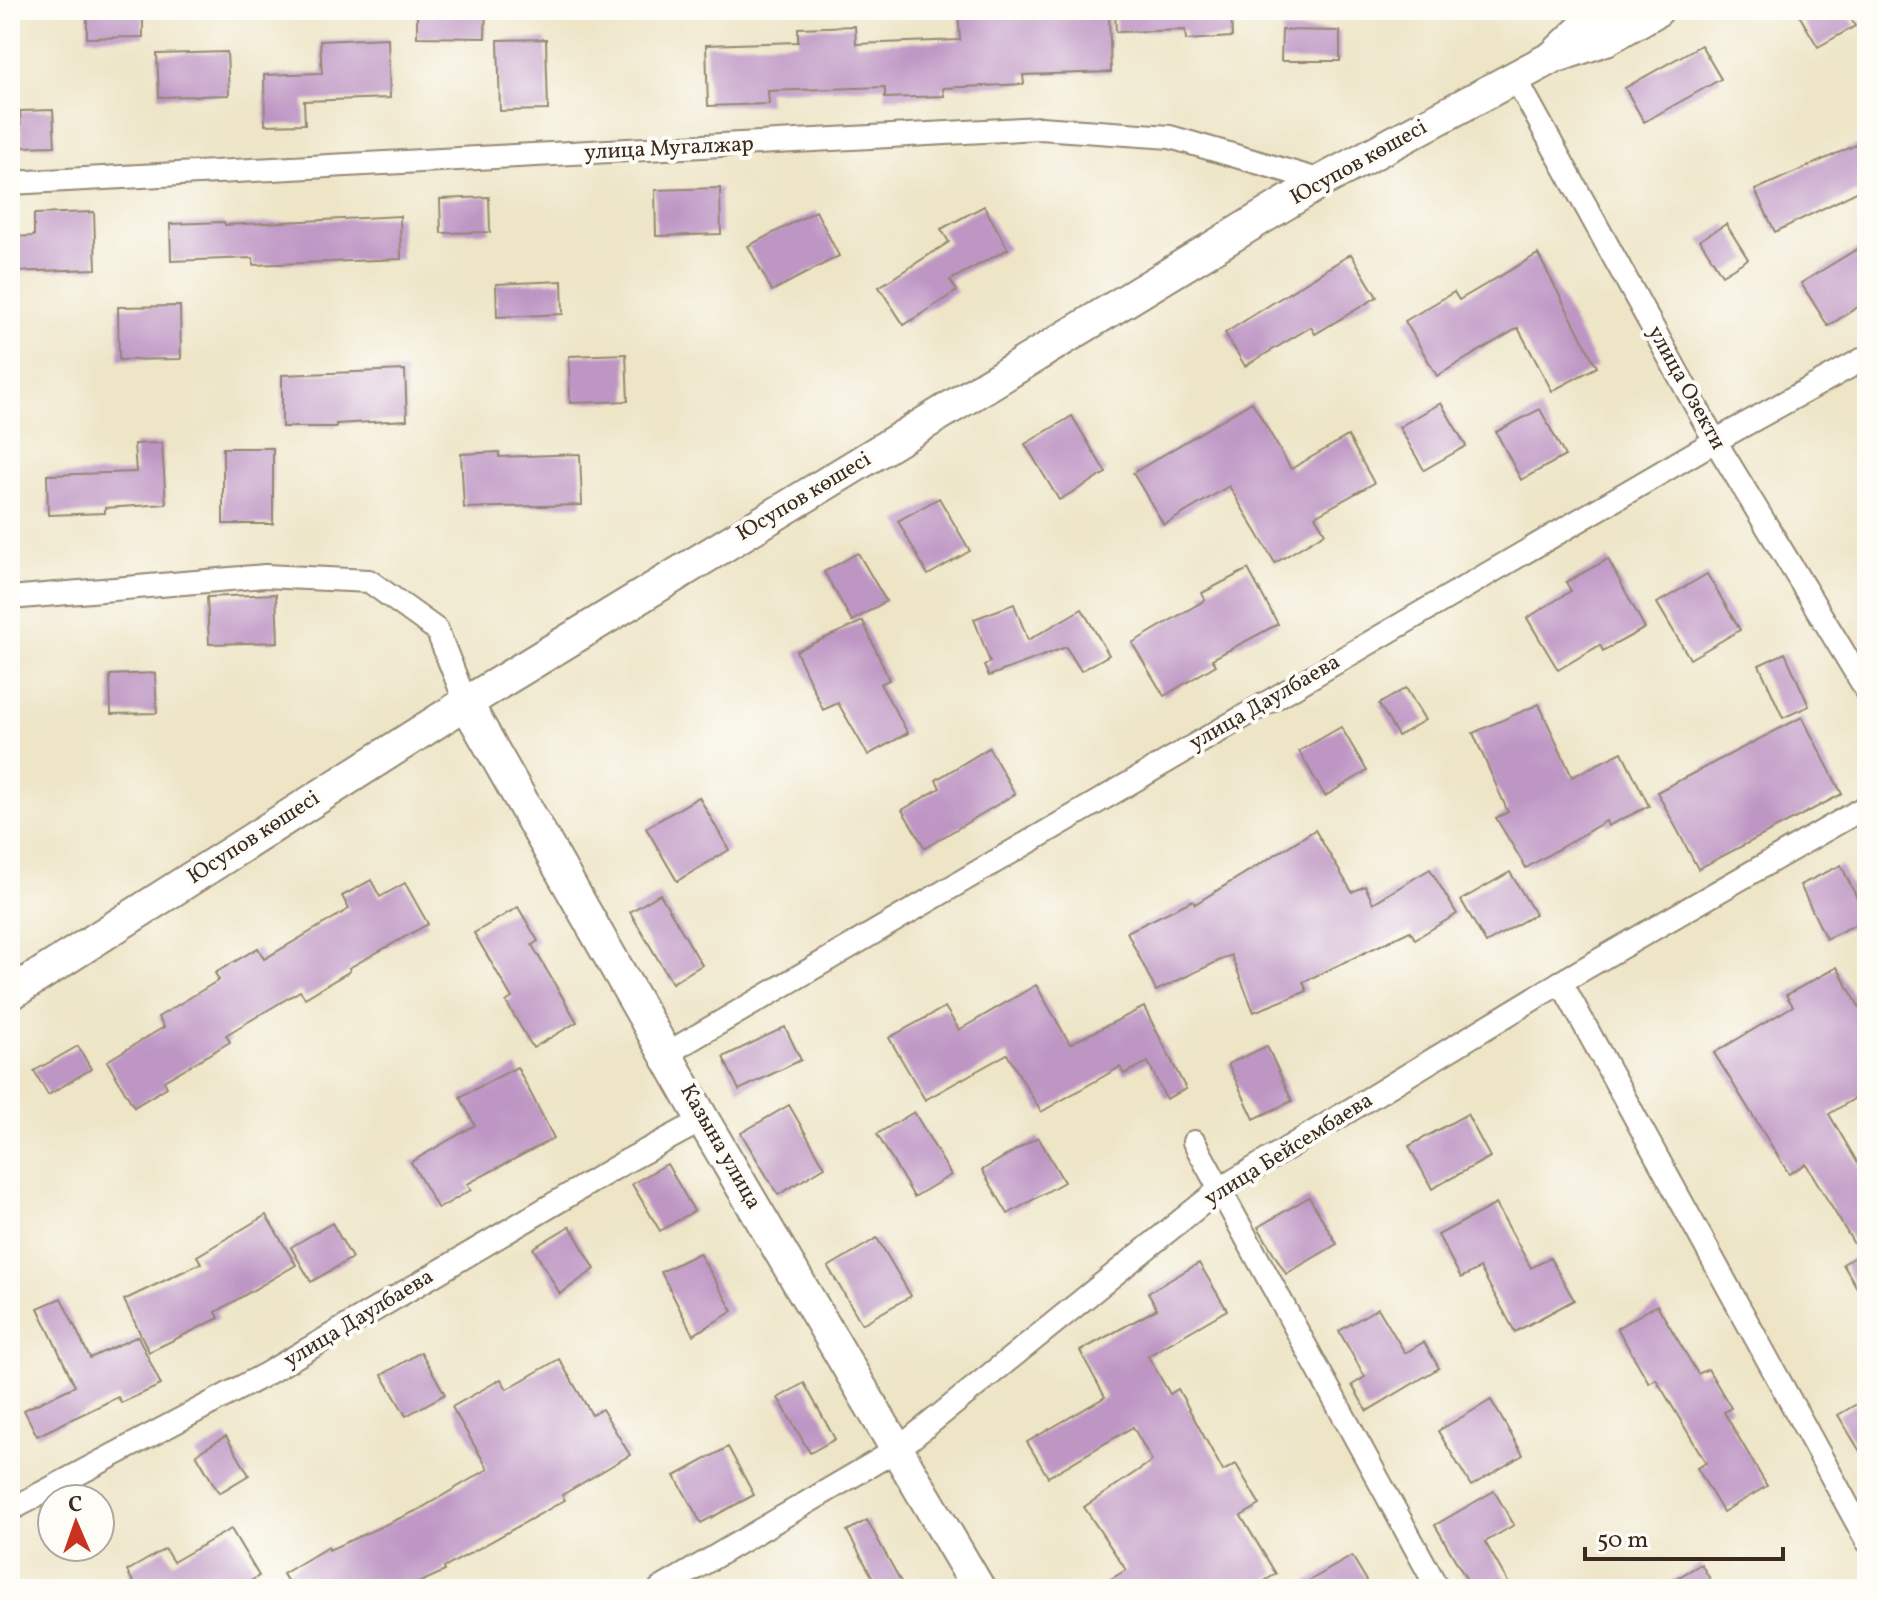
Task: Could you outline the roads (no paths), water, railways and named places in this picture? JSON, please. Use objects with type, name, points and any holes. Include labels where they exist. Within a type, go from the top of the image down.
[{"type":"street","name":"Юсупов көшесі","points":[[10,994],[466,703],[1322,181],[1516,79],[1615,17]]},
{"type":"street","name":"улица Озекти","points":[[1516,79],[1715,441],[1867,691]]},
{"type":"street","name":"улица Мугалжар","points":[[10,183],[1040,128],[1170,137],[1322,181]]},
{"type":"street","name":"улица Даулбаева","points":[[666,1054],[1715,441],[1867,357]]},
{"type":"street","points":[[10,598],[265,576],[369,581],[437,630],[466,703]]},
{"type":"street","name":"Казына улица","points":[[466,703],[703,1120],[979,1589]]},
{"type":"street","name":"улица Бейсембаева","points":[[660,1589],[898,1449],[1220,1189],[1561,982],[1867,806]]},
{"type":"street","points":[[1561,982],[1867,1541]]},
{"type":"street","name":"улица Даулбаева","points":[[10,1510],[266,1374],[623,1163],[703,1120]]},
{"type":"street","points":[[1194,1142],[1438,1589]]}]
